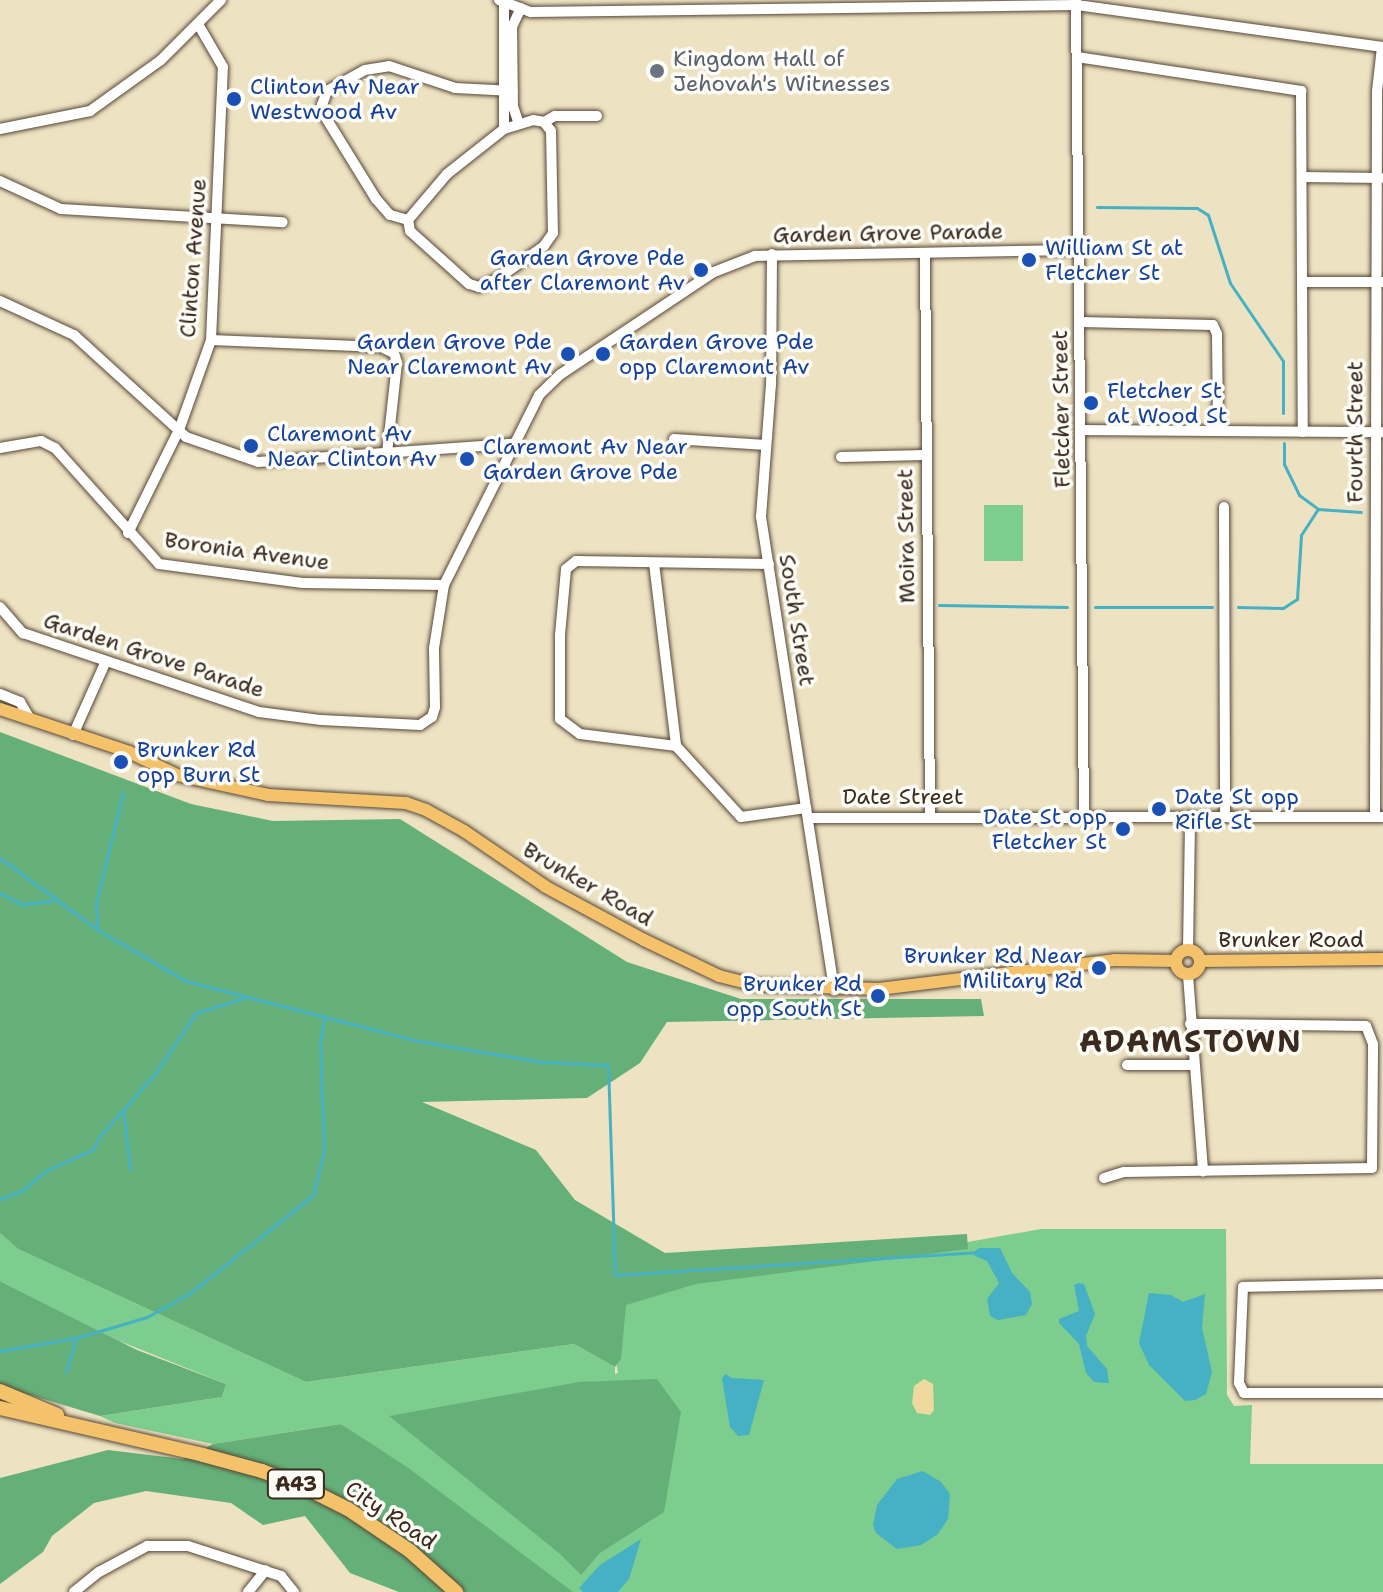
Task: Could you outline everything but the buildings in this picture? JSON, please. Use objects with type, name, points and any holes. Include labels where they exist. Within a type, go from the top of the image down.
[{"type":"highway","name":"City Road","points":[[0,1391],[7,1409],[109,1436],[203,1455],[262,1471],[304,1487],[348,1509],[398,1543],[456,1592]]},
{"type":"highway","points":[[0,1398],[7,1409]]},
{"type":"main road","name":"Brunker Road","points":[[0,709],[129,752],[177,775],[268,795],[406,803],[464,831],[546,887],[719,976],[755,985],[834,990],[879,989],[1114,960],[1175,961]]},
{"type":"main road","points":[[1188,950],[1196,953],[1200,961],[1197,970],[1188,975],[1179,971],[1175,961],[1179,953],[1188,950]]},
{"type":"main road","name":"Brunker Road","points":[[1200,961],[1383,959]]},
{"type":"street","points":[[0,129],[90,111],[161,60],[221,0]]},
{"type":"street","points":[[519,124],[508,91],[502,1],[531,12],[612,5],[1076,2],[1382,47]]},
{"type":"street","name":"Fletcher Street","points":[[1076,2],[1084,817]]},
{"type":"street","points":[[504,129],[513,21],[521,8]]},
{"type":"street","name":"Clinton Avenue","points":[[128,533],[179,430],[211,340],[223,67],[198,24]]},
{"type":"street","name":"Fourth Street","points":[[1379,817],[1380,178],[1377,91],[1382,47]]},
{"type":"street","points":[[1077,57],[1301,91],[1303,432]]},
{"type":"street","points":[[408,220],[390,215],[367,186],[323,112],[327,91],[365,70],[389,66],[455,88],[508,91]]},
{"type":"street","points":[[408,220],[447,174],[504,129],[533,120],[544,122],[555,116],[597,116]]},
{"type":"street","points":[[408,220],[410,231],[417,238],[469,284],[479,287],[544,246],[553,233],[551,131],[544,122]]},
{"type":"street","points":[[1303,177],[1380,178]]},
{"type":"street","points":[[0,181],[61,209],[283,222]]},
{"type":"street","name":"Garden Grove Parade","points":[[0,607],[23,633],[259,712],[321,720],[420,725],[432,717],[435,707],[434,648],[444,585],[539,395],[561,374],[733,261],[772,254],[1079,250]]},
{"type":"street","name":"Moira Street","points":[[925,253],[930,817]]},
{"type":"street","name":"South Street","points":[[772,254],[771,384],[761,517],[834,990]]},
{"type":"street","points":[[1303,282],[1379,282]]},
{"type":"street","points":[[0,301],[74,335],[186,437],[258,462],[512,444]]},
{"type":"street","points":[[1080,322],[1213,325],[1217,334],[1218,431]]},
{"type":"street","points":[[211,340],[381,347],[394,353],[397,363],[387,453]]},
{"type":"street","points":[[1081,430],[1379,432]]},
{"type":"street","points":[[674,439],[766,445]]},
{"type":"street","name":"Boronia Avenue","points":[[0,448],[41,441],[55,448],[159,564],[303,583],[444,585]]},
{"type":"street","points":[[841,457],[925,455]]},
{"type":"street","points":[[1224,507],[1225,816]]},
{"type":"street","points":[[654,563],[676,746],[580,734],[560,719],[560,635],[566,569],[576,561],[769,564]]},
{"type":"street","points":[[73,735],[106,661]]},
{"type":"street","points":[[0,694],[20,702],[31,720]]},
{"type":"street","name":"Date Street","points":[[676,746],[741,817],[807,813],[930,817],[1379,817]]},
{"type":"street","points":[[1188,950],[1190,816]]},
{"type":"street","points":[[1188,975],[1203,1171]]},
{"type":"street","points":[[1104,1178],[1124,1172],[1377,1170],[1373,1044],[1366,1026],[1190,1024]]},
{"type":"street","points":[[1127,1065],[1193,1065]]},
{"type":"street","points":[[1383,1284],[1243,1287],[1239,1383],[1244,1393],[1383,1393]]},
{"type":"street","points":[[74,1592],[99,1572],[147,1546],[188,1546],[266,1570],[281,1576],[294,1592]]},
{"type":"street","points":[[248,1592],[266,1570]]},
{"type":"green space","points":[[984,505],[1023,505],[1023,561],[984,561]]},
{"type":"green space","points":[[0,732],[191,804],[273,821],[400,819],[627,962],[741,999],[981,999],[984,1016],[667,1022],[640,1063],[587,1098],[422,1102],[536,1150],[575,1200],[665,1253],[967,1234],[968,1249],[696,1284],[626,1305],[621,1359],[615,1367],[574,1344],[306,1382],[18,1249],[0,1233]]},
{"type":"green space","points":[[1041,1229],[1226,1229],[1227,1395],[1234,1406],[1252,1405],[1250,1464],[1383,1464],[1383,1592],[560,1592],[433,1487],[341,1424],[213,1444],[115,1423],[100,1416],[222,1397],[226,1384],[117,1340],[0,1281],[0,1233],[18,1249],[306,1382],[574,1344],[615,1367],[615,1374],[618,1373],[603,1281],[934,1248]]},
{"type":"green space","points":[[0,1281],[137,1350],[226,1384],[222,1397],[100,1416],[7,1388],[0,1384]]},
{"type":"green space","points":[[657,1379],[681,1412],[664,1512],[600,1553],[581,1575],[559,1553],[389,1416],[579,1382]]},
{"type":"green space","points":[[341,1424],[407,1467],[573,1592],[399,1592],[350,1573],[305,1516],[263,1525],[231,1503],[146,1491],[94,1503],[52,1536],[43,1552],[0,1584],[0,1478],[108,1450],[183,1459],[213,1444]]},
{"type":"sand","points":[[924,1379],[933,1384],[934,1410],[930,1415],[917,1413],[912,1403],[914,1386]]},
{"type":"water","points":[[979,1248],[1000,1248],[1012,1273],[1030,1292],[1032,1304],[1026,1315],[998,1320],[990,1316],[987,1299],[999,1283],[987,1261],[975,1256],[974,1252]]},
{"type":"water","points":[[1084,1284],[1095,1314],[1086,1336],[1087,1346],[1107,1369],[1109,1383],[1094,1382],[1086,1373],[1079,1344],[1059,1323],[1059,1319],[1079,1311],[1074,1285]]},
{"type":"water","points":[[1149,1293],[1171,1295],[1183,1302],[1205,1294],[1202,1328],[1212,1372],[1206,1394],[1195,1400],[1185,1401],[1149,1365],[1139,1343]]},
{"type":"water","points":[[725,1374],[732,1378],[764,1380],[749,1435],[738,1436],[730,1427],[722,1379]]},
{"type":"water","points":[[923,1471],[941,1482],[950,1494],[948,1519],[938,1534],[921,1545],[897,1549],[876,1533],[873,1525],[877,1505],[897,1479]]},
{"type":"water","points":[[641,1539],[629,1579],[618,1592],[583,1592],[579,1588],[600,1565]]},
{"type":"waterway","points":[[1097,207],[1197,208],[1208,215],[1230,283],[1283,361],[1283,413]]},
{"type":"waterway","points":[[1284,443],[1284,464],[1299,495],[1318,509],[1361,512]]},
{"type":"waterway","points":[[1238,607],[1283,608],[1297,599],[1301,535],[1318,509]]},
{"type":"waterway","points":[[939,605],[1067,607]]},
{"type":"waterway","points":[[1095,607],[1212,607]]},
{"type":"waterway","points":[[97,929],[96,903],[123,792]]},
{"type":"waterway","points":[[0,858],[98,930],[186,981],[418,1041],[542,1062],[608,1065],[615,1275],[976,1252]]},
{"type":"waterway","points":[[0,893],[22,904],[53,901]]},
{"type":"waterway","points":[[0,1199],[23,1190],[47,1170],[92,1150],[100,1136],[154,1075],[196,1013],[244,998]]},
{"type":"waterway","points":[[66,1372],[76,1338],[147,1317],[190,1293],[313,1195],[324,1151],[320,1041],[325,1016]]},
{"type":"waterway","points":[[123,1110],[130,1170]]},
{"type":"waterway","points":[[0,1351],[75,1338]]},
{"type":"place","name":"Kingdom Hall of Jehovah's Witnesses","points":[[657,71]]},
{"type":"place","name":"Clinton Av Near Westwood Av","points":[[234,99]]},
{"type":"place","name":"William St at Fletcher St","points":[[1029,260]]},
{"type":"place","name":"Garden Grove Pde after Claremont Av","points":[[701,270]]},
{"type":"place","name":"Garden Grove Pde Near Claremont Av","points":[[568,354]]},
{"type":"place","name":"Garden Grove Pde opp Claremont Av","points":[[603,354]]},
{"type":"place","name":"Fletcher St at Wood St","points":[[1091,403]]},
{"type":"place","name":"Claremont Av Near Clinton Av","points":[[251,446]]},
{"type":"place","name":"Claremont Av Near Garden Grove Pde","points":[[467,459]]},
{"type":"place","name":"Brunker Rd opp Burn St","points":[[121,762]]},
{"type":"place","name":"Date St opp Rifle St","points":[[1159,809]]},
{"type":"place","name":"Date St opp Fletcher St","points":[[1123,829]]},
{"type":"place","name":"Brunker Rd Near Military Rd","points":[[1099,968]]},
{"type":"place","name":"Brunker Rd opp South St","points":[[878,996]]},
{"type":"district","name":"ADAMSTOWN","points":[[1191,1042]]}]
